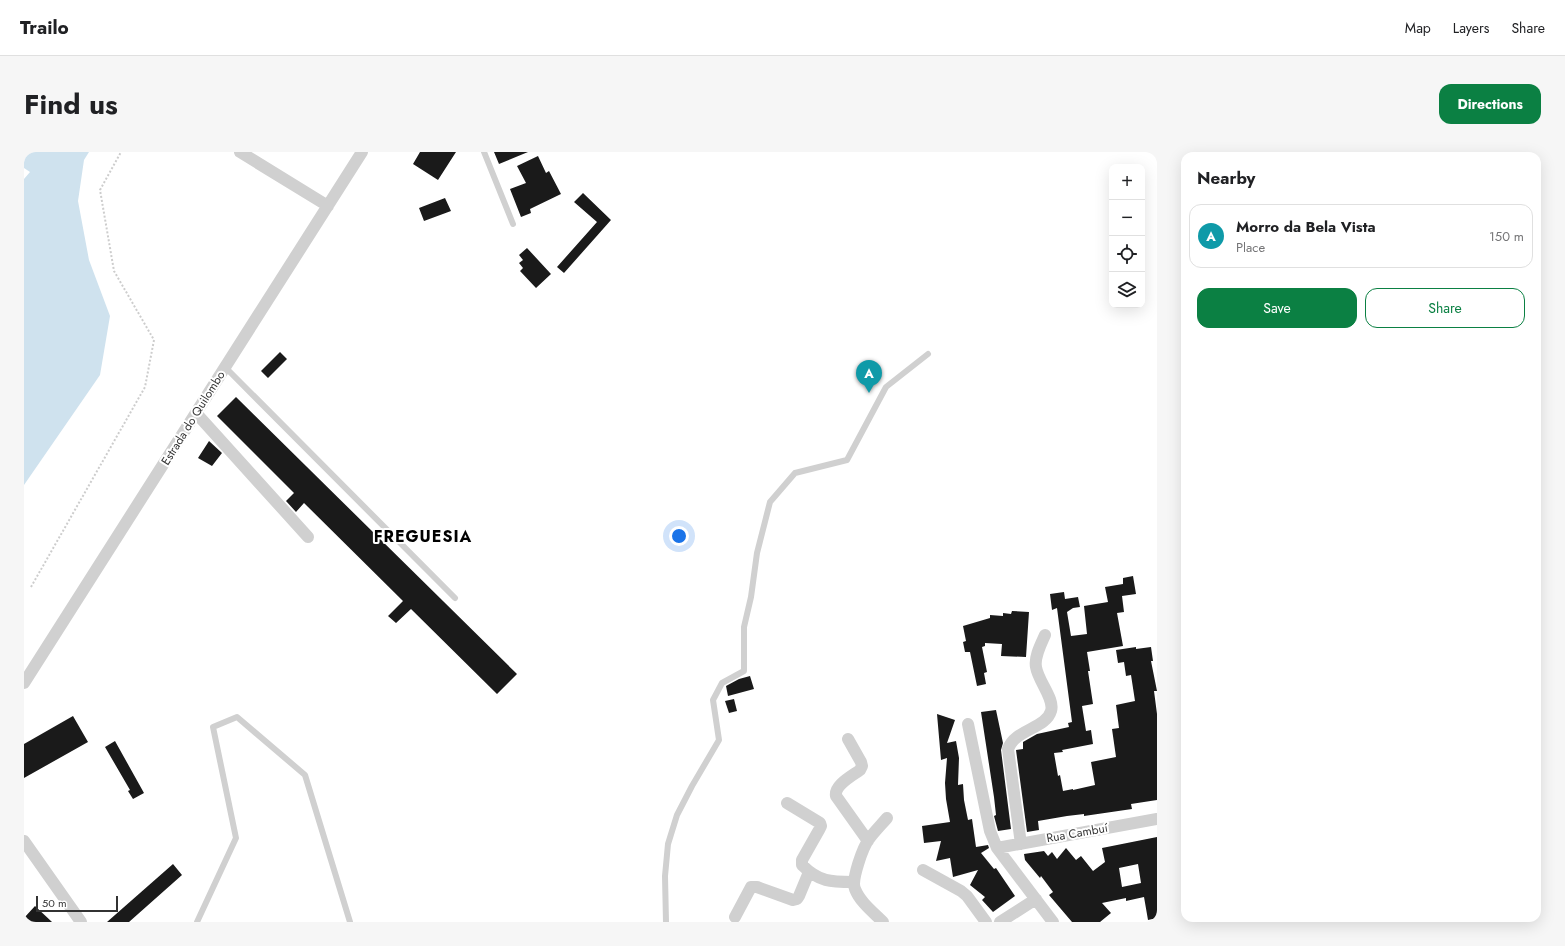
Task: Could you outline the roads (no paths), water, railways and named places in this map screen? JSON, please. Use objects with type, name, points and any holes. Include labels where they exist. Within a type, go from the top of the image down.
[{"type":"street","points":[[240,152],[258,157],[328,206]]},
{"type":"street","name":"Estrada do Quilombo","points":[[24,683],[362,152]]},
{"type":"street","points":[[196,413],[308,536]]},
{"type":"street","points":[[1021,844],[1008,749],[1014,740],[1023,732],[1042,722],[1051,712],[1052,706],[1040,681],[1036,666],[1038,654],[1045,635]]},
{"type":"street","points":[[968,724],[990,831],[997,848],[1053,922]]},
{"type":"street","points":[[848,739],[862,766],[860,770],[837,787],[835,792],[836,796],[868,840]]},
{"type":"street","points":[[787,803],[820,823],[819,830],[802,860],[802,865],[809,872],[820,879],[831,882],[853,882]]},
{"type":"street","points":[[883,922],[862,900],[855,889],[853,882],[868,840],[887,818]]},
{"type":"street","name":"Rua Cambuí","points":[[997,848],[1157,819]]},
{"type":"street","points":[[24,841],[82,922]]},
{"type":"street","points":[[923,870],[961,890],[986,922]]},
{"type":"street","points":[[735,917],[751,887],[757,887],[793,900],[797,899],[809,872]]},
{"type":"street","points":[[1000,922],[1036,899]]},
{"type":"lane","points":[[484,152],[513,224]]},
{"type":"lane","points":[[666,922],[665,876],[668,844],[677,815],[719,740],[713,700],[722,683],[744,671],[744,627],[751,598],[757,553],[770,502],[795,473],[847,460],[886,387],[928,354]]},
{"type":"lane","points":[[226,367],[455,598]]},
{"type":"lane","points":[[197,922],[236,838],[213,726],[237,717],[305,775],[350,922]]},
{"type":"water","points":[[24,152],[89,152],[84,160],[78,201],[89,260],[110,316],[100,375],[24,485],[24,179],[30,172],[24,168]]},
{"type":"place","name":"Morro da Bela Vista","points":[[869,393]]},
{"type":"district","name":"FREGUESIA","points":[[423,536]]}]
